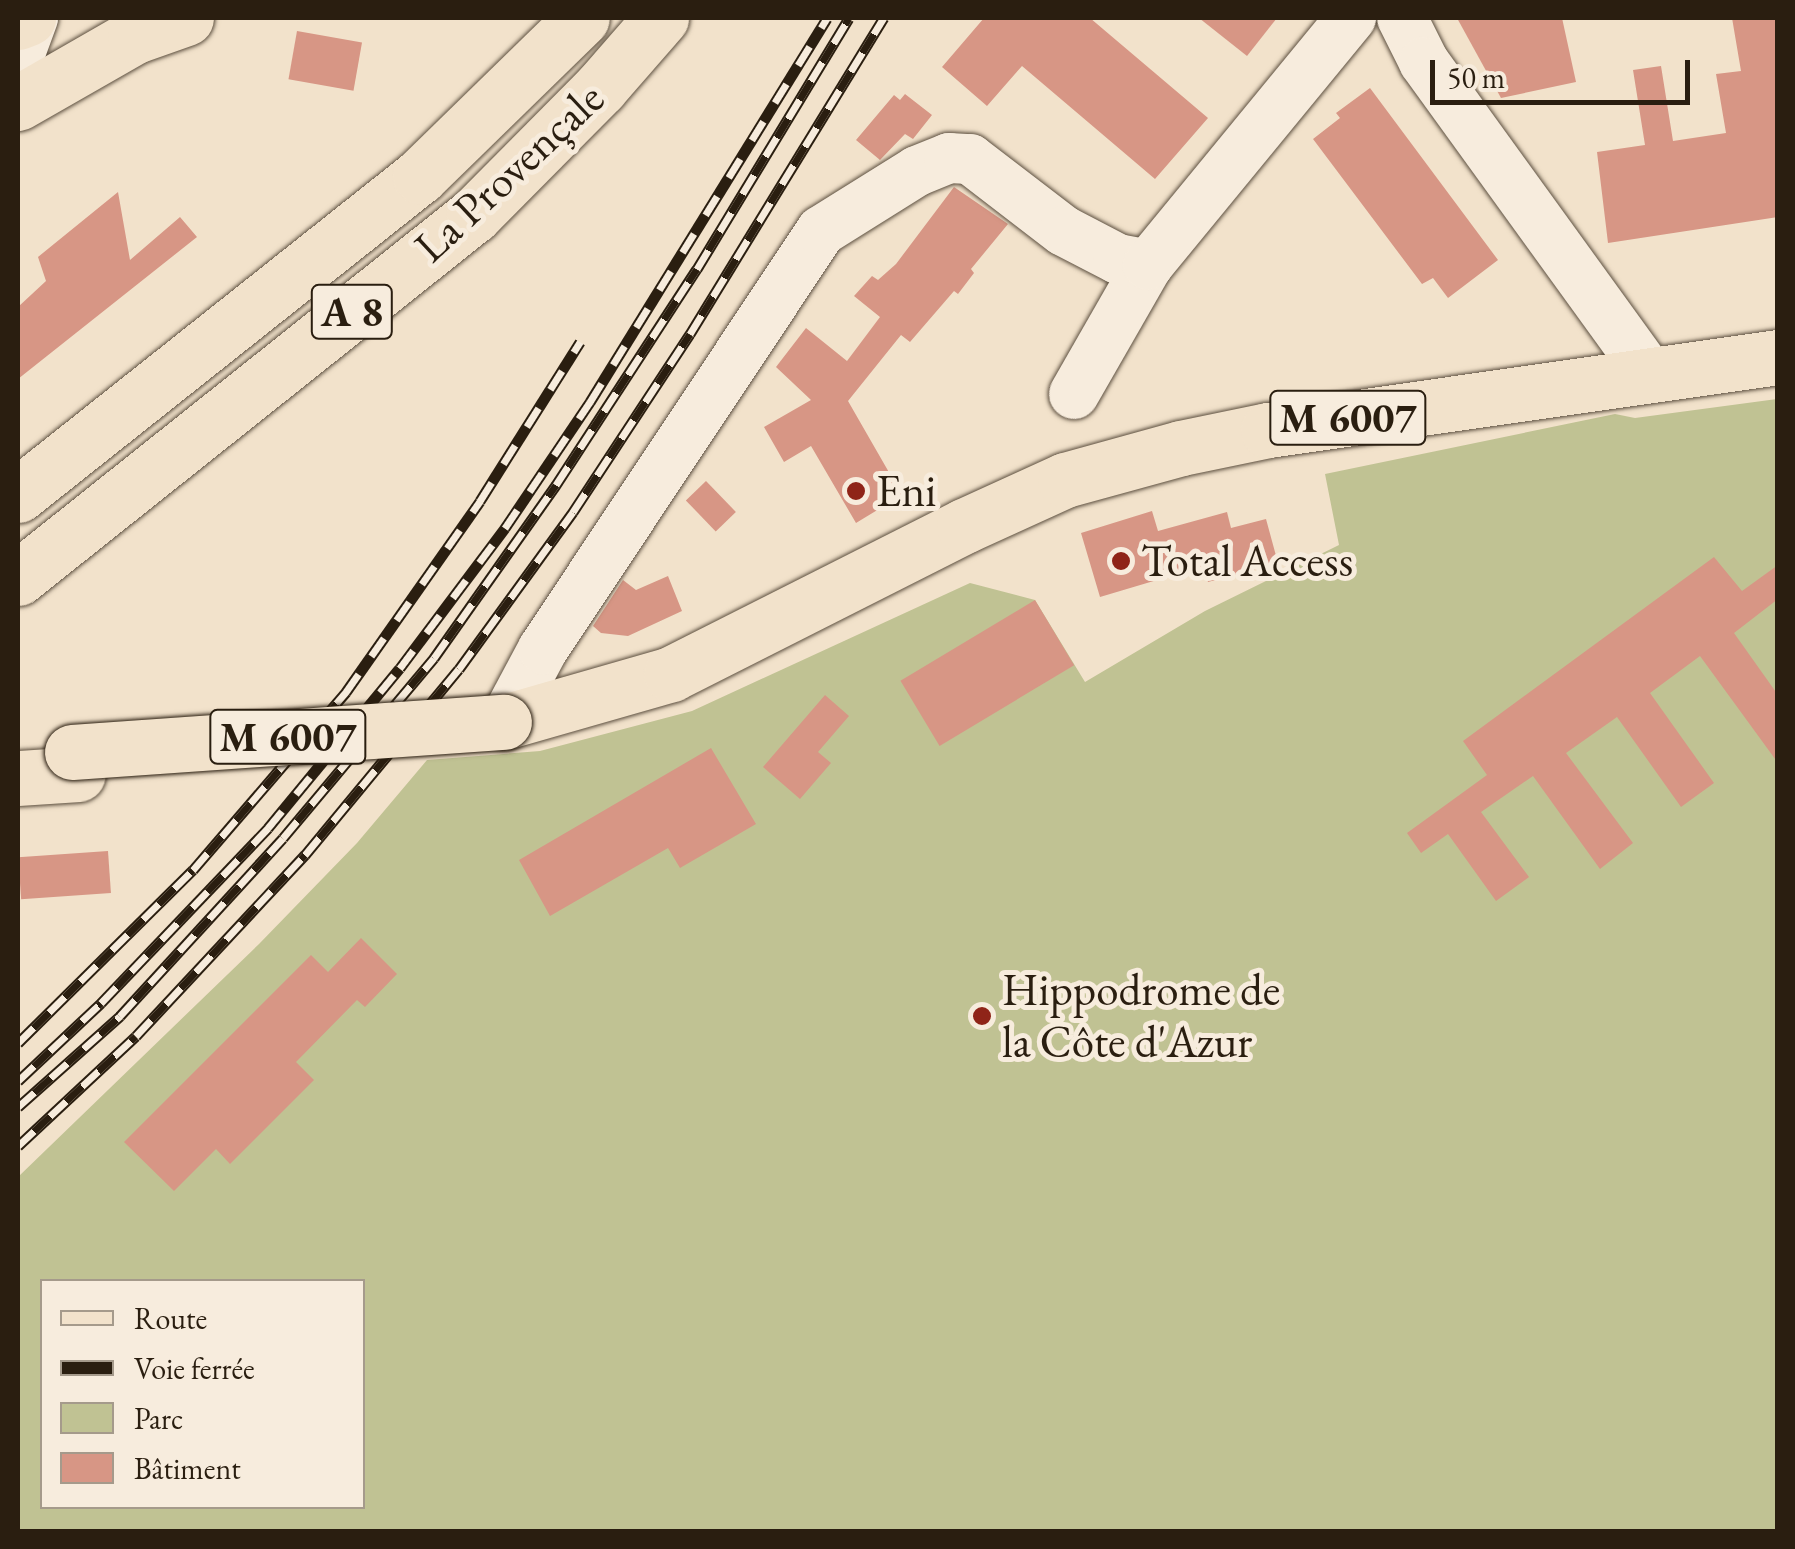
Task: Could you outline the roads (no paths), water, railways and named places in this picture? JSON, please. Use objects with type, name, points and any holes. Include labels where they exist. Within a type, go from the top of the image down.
[{"type":"main road","points":[[18,22],[30,18]]},
{"type":"main road","points":[[18,103],[134,36],[186,18]]},
{"type":"main road","name":"La Provençale","points":[[18,495],[420,176],[582,18]]},
{"type":"main road","name":"La Provençale","points":[[18,578],[474,215],[600,88],[661,18]]},
{"type":"main road","name":"M 6007","points":[[18,778],[502,732],[671,674],[1065,480],[1181,448],[1268,430],[1778,357]]},
{"type":"main road","name":"M 6007","points":[[18,755],[502,732]]},
{"type":"street","points":[[18,59],[30,18]]},
{"type":"street","points":[[1074,394],[1148,265],[1351,18]]},
{"type":"street","points":[[1402,18],[1424,62],[1650,374]]},
{"type":"street","points":[[502,732],[543,648],[821,231],[917,171],[949,158],[970,159],[1064,231],[1118,259],[1148,265]]},
{"type":"railway","points":[[18,1081],[101,1003],[268,828],[400,668],[505,528],[590,402],[827,18]]},
{"type":"railway","points":[[18,1107],[120,1016],[283,838],[434,658],[556,485],[697,269],[849,18]]},
{"type":"railway","points":[[18,1146],[136,1036],[305,855],[459,669],[573,512],[690,334],[884,18]]},
{"type":"railway","points":[[18,1043],[193,870],[346,692],[480,501],[580,342]]},
{"type":"place","name":"Eni","points":[[856,491]]},
{"type":"place","name":"Total Access","points":[[1121,561]]},
{"type":"place","name":"Hippodrome de la Côte d'Azur","points":[[982,1016]]}]
